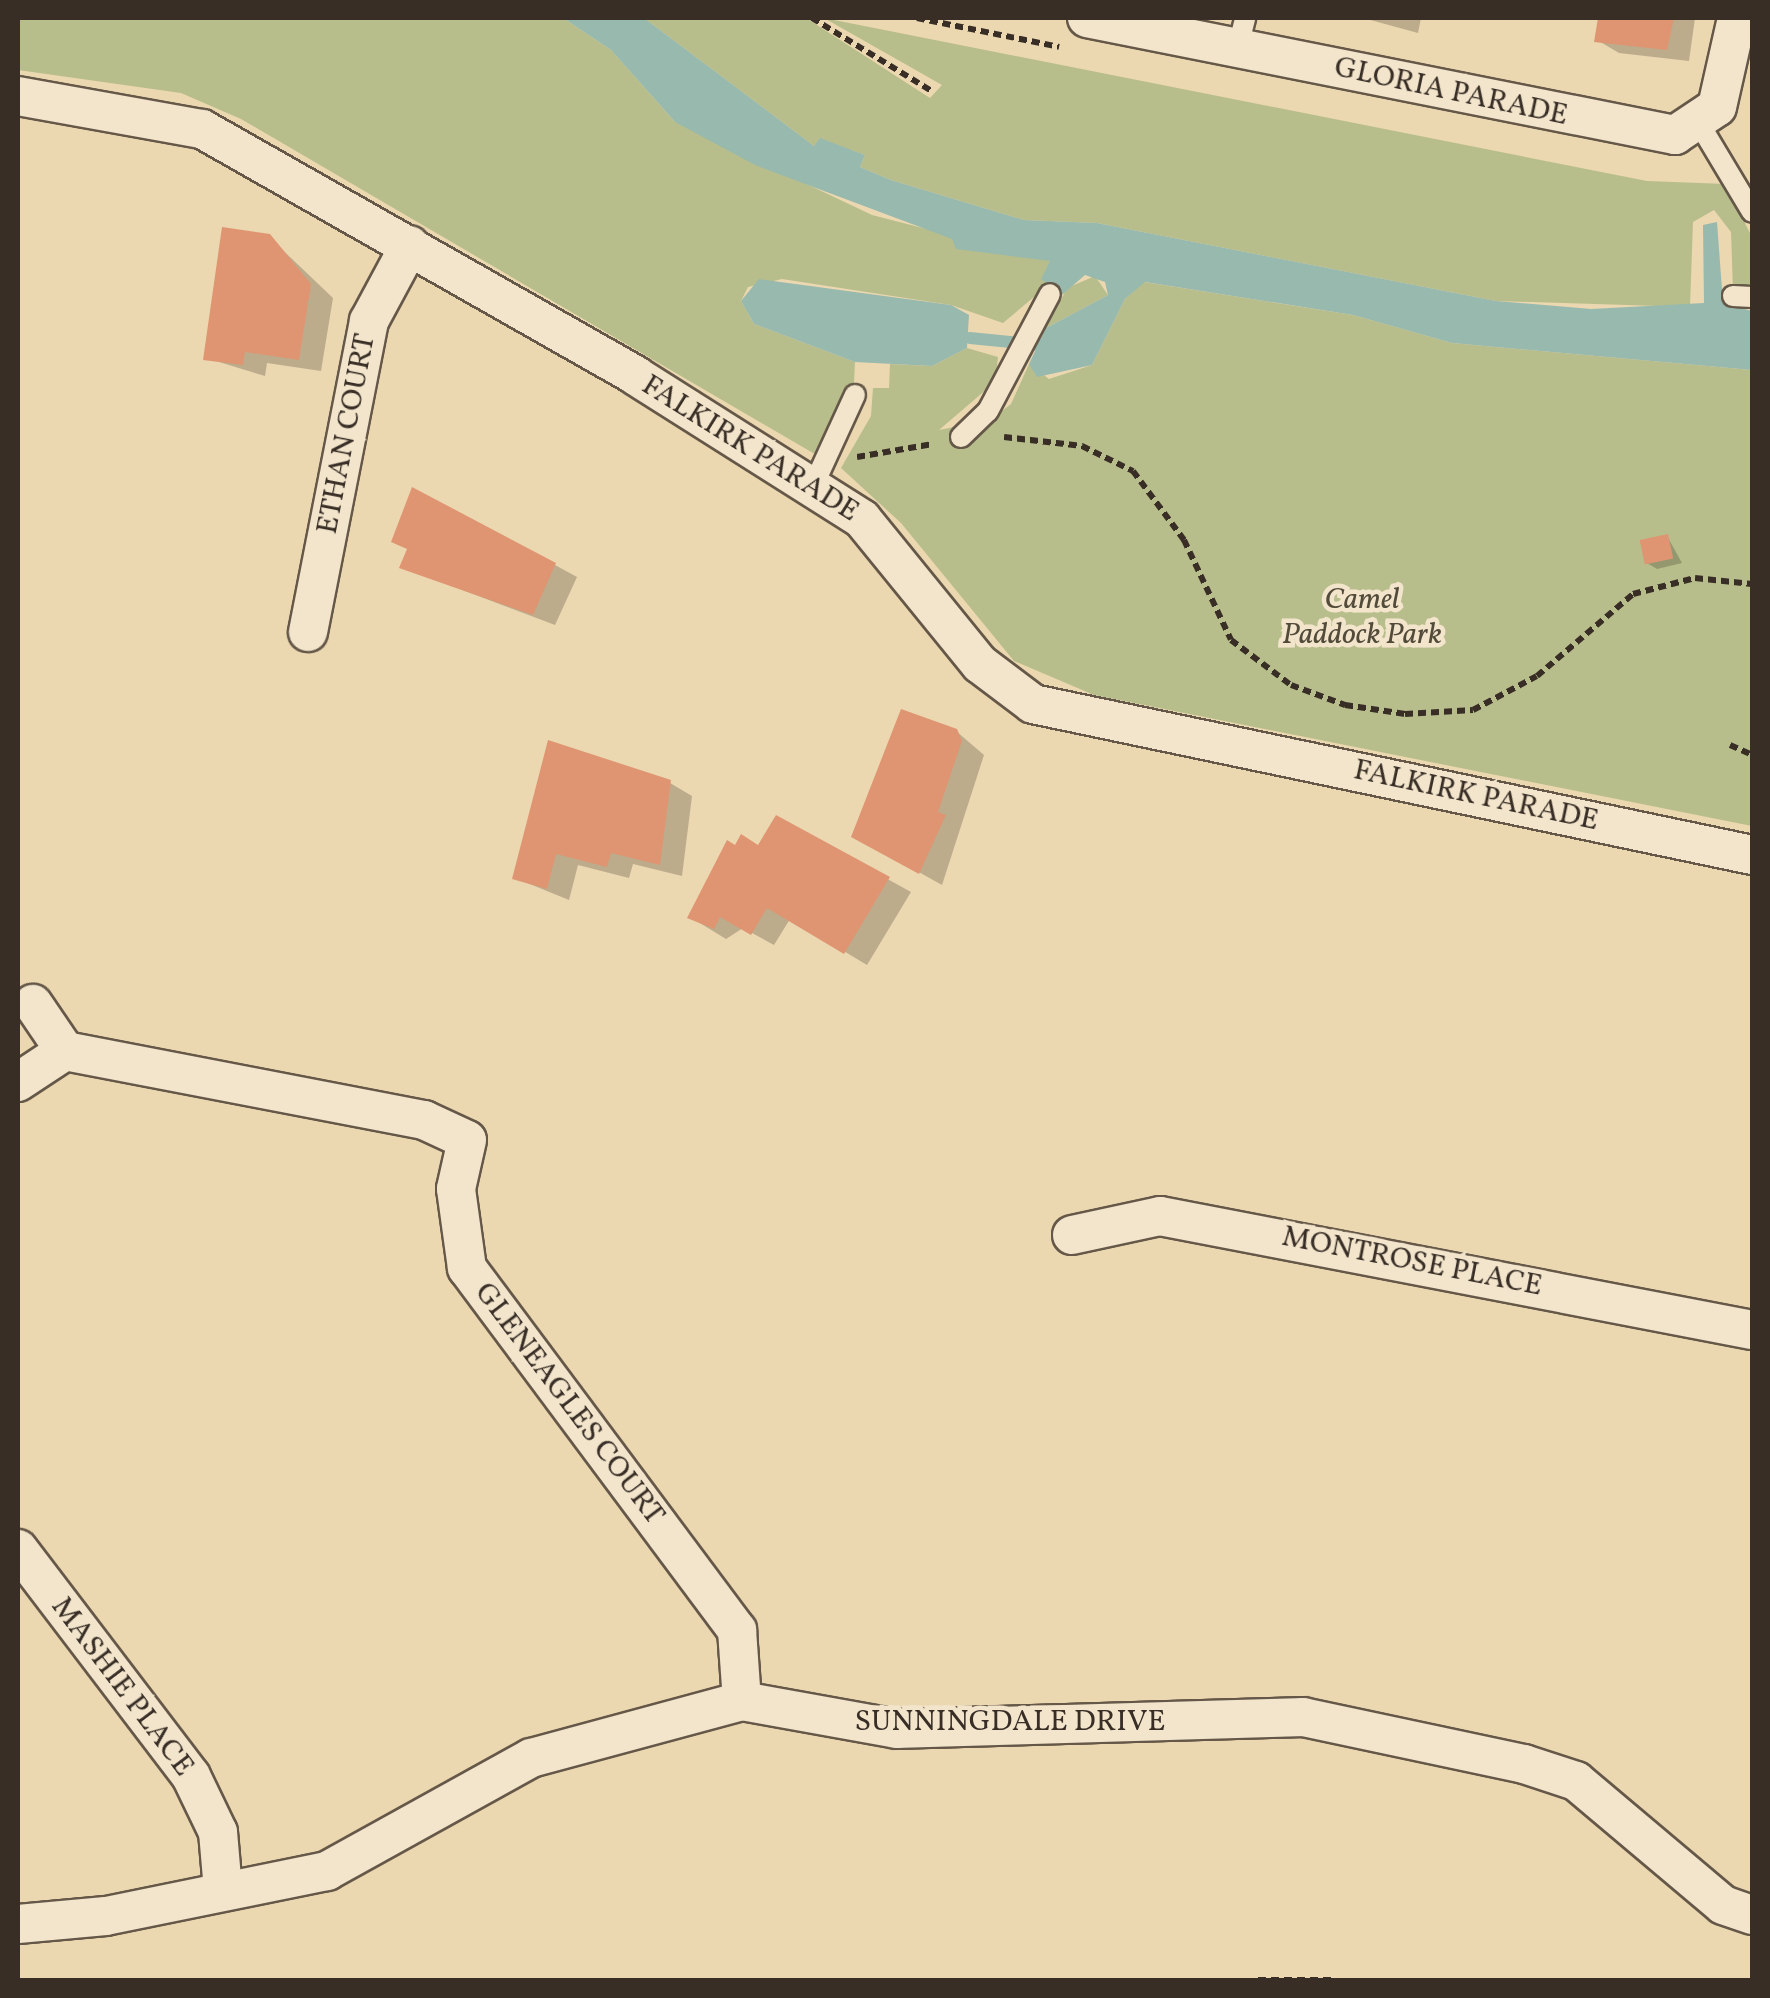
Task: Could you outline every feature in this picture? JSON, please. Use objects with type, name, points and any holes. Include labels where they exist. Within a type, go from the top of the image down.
[{"type":"street","name":"GLORIA PARADE","points":[[1087,18],[1242,32],[1648,132],[1700,125]]},
{"type":"street","points":[[1700,125],[1727,86],[1737,18]]},
{"type":"street","name":"FALKIRK PARADE","points":[[18,96],[202,130],[822,470],[888,540],[980,664],[1033,704],[1752,855]]},
{"type":"street","name":"ETHAN COURT","points":[[308,632],[370,321],[410,246]]},
{"type":"street","points":[[18,1082],[65,1050],[33,1004]]},
{"type":"street","name":"GLENEAGLES COURT","points":[[65,1050],[424,1120],[466,1140],[456,1190],[467,1268],[737,1630],[742,1701]]},
{"type":"street","name":"MONTROSE PLACE","points":[[1072,1235],[1160,1216],[1752,1330]]},
{"type":"street","name":"MASHIE PLACE","points":[[18,1550],[191,1776],[218,1832],[223,1890]]},
{"type":"street","name":"SUNNINGDALE DRIVE","points":[[18,1924],[106,1916],[327,1871],[530,1758],[742,1701],[897,1729],[1304,1718],[1524,1764],[1576,1781],[1722,1905],[1752,1915]]},
{"type":"lane","points":[[1700,125],[1752,212]]},
{"type":"lane","points":[[961,437],[988,411],[1050,294]]},
{"type":"lane","points":[[822,470],[855,395]]},
{"type":"path","points":[[812,18],[933,92]]},
{"type":"path","points":[[822,470],[961,437],[1082,446],[1134,471],[1184,540],[1231,640],[1291,685],[1345,705],[1406,714],[1473,710],[1537,676],[1633,594],[1695,578],[1752,584]]},
{"type":"path","points":[[1730,745],[1752,755]]},
{"type":"path","points":[[1258,1980],[1331,1980]]},
{"type":"green space","points":[[18,18],[563,18],[611,50],[674,121],[872,215],[1051,261],[1046,287],[1003,323],[951,305],[782,279],[748,287],[741,301],[754,324],[855,362],[853,402],[823,454],[813,453],[241,119],[181,93],[18,70]]},
{"type":"green space","points":[[644,18],[806,18],[930,98],[942,85],[824,18],[1647,181],[1725,184],[1752,237],[1752,287],[1733,291],[1731,232],[1714,210],[1693,222],[1690,307],[1496,301],[1097,223],[1024,220],[891,180],[860,167],[865,155],[820,139],[814,146]]},
{"type":"green space","points":[[1095,276],[1108,295],[1046,328],[1067,288]]},
{"type":"green space","name":"Camel Paddock Park","points":[[1144,282],[1353,315],[1452,343],[1752,370],[1752,826],[1094,695],[1014,661],[901,523],[841,468],[871,416],[873,388],[889,388],[890,364],[932,366],[967,348],[998,357],[995,382],[939,430],[990,420],[1011,404],[1029,364],[1049,379],[1092,365],[1125,299]]},
{"type":"water","points":[[563,18],[644,18],[814,146],[820,138],[865,155],[860,167],[891,180],[1024,220],[1097,223],[1496,301],[1591,309],[1704,303],[1703,225],[1717,222],[1723,303],[1752,311],[1752,370],[1452,343],[1353,315],[1145,282],[1125,299],[1092,365],[1037,377],[1029,364],[1046,328],[1108,295],[1105,282],[1085,275],[1062,295],[1041,279],[1050,261],[956,249],[952,239],[755,165],[675,122],[611,50]]},
{"type":"water","points":[[759,279],[951,305],[969,315],[967,348],[932,366],[855,362],[754,324],[741,301]]},
{"type":"building","points":[[1598,18],[1674,18],[1667,50],[1594,42]]},
{"type":"building","points":[[222,227],[270,234],[311,284],[299,360],[245,352],[243,365],[203,360]]},
{"type":"building","points":[[412,487],[556,563],[533,615],[399,568],[407,549],[391,542]]},
{"type":"building","points":[[1668,534],[1673,558],[1645,564],[1640,540]]},
{"type":"building","points":[[901,709],[957,729],[962,741],[938,812],[946,815],[919,874],[851,837]]},
{"type":"building","points":[[548,740],[671,780],[660,865],[611,853],[607,867],[556,854],[547,889],[512,879]]},
{"type":"building","points":[[776,815],[890,877],[844,954],[767,908],[751,935],[720,917],[714,929],[687,918],[727,840],[735,845],[741,834],[758,845]]},
{"type":"waterway","points":[[970,338],[1052,346]]}]
